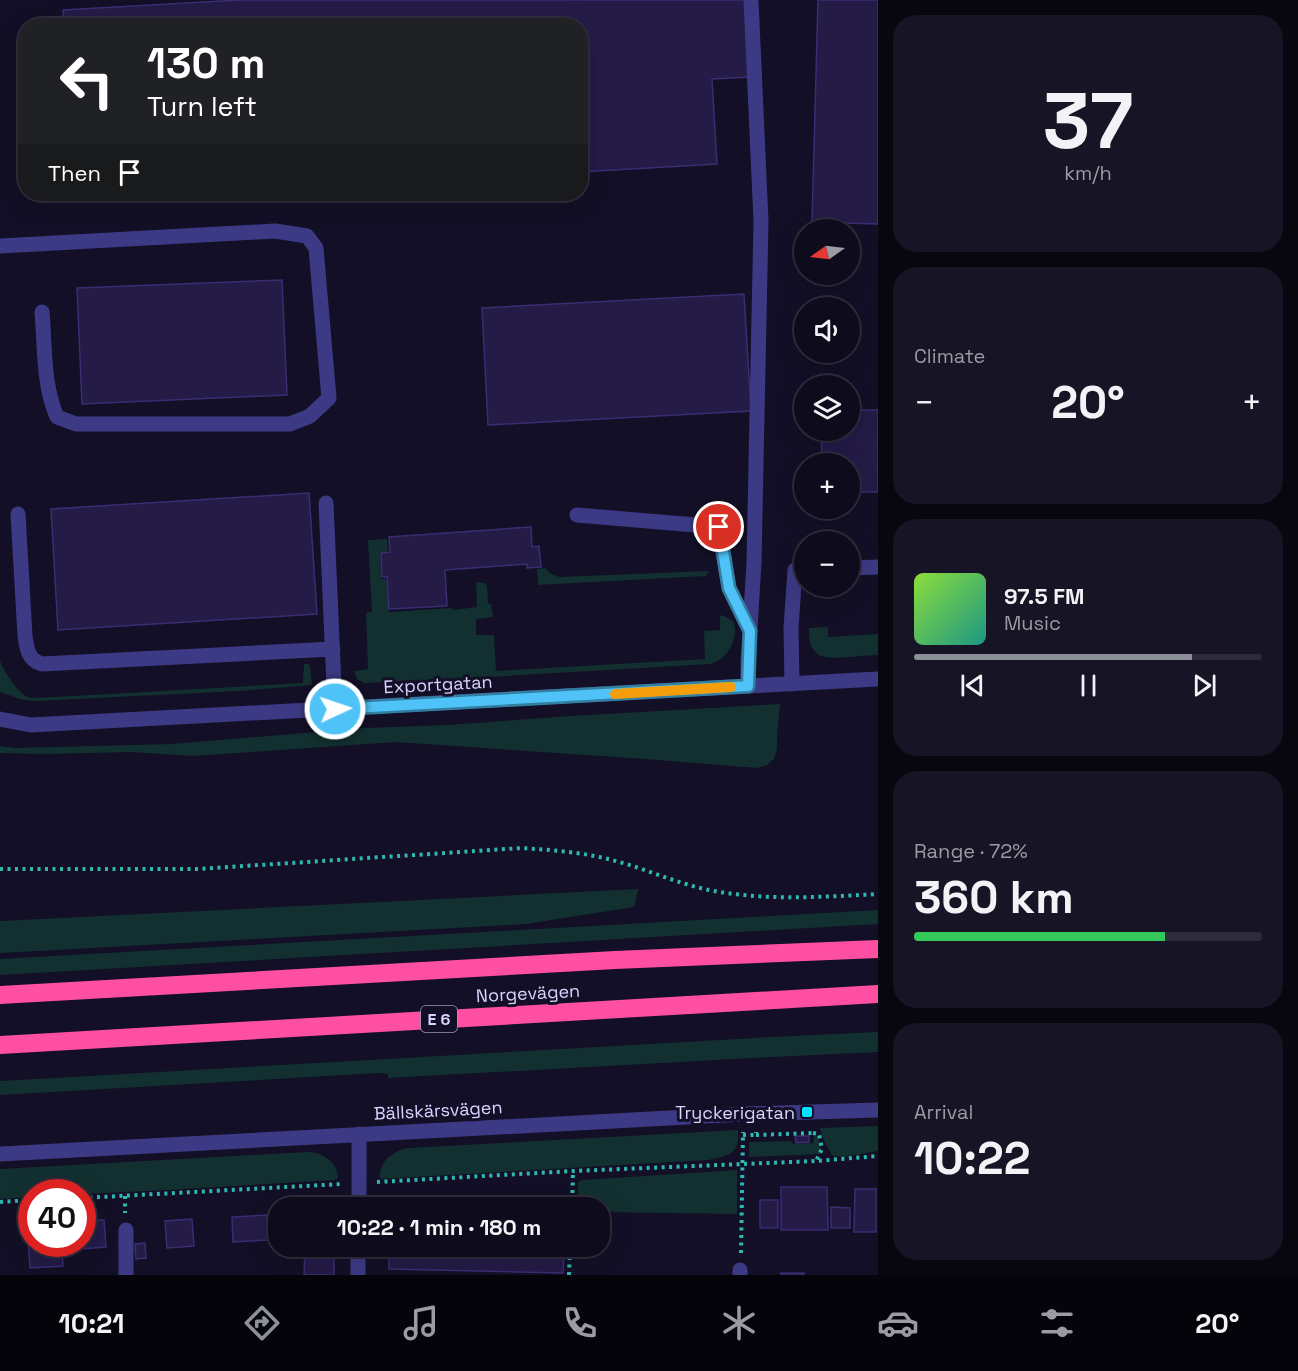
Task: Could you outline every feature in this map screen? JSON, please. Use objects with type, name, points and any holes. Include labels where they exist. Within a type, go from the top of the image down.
[{"type":"highway","name":"Norgevägen","points":[[0,994],[603,960],[878,949]]},
{"type":"highway","name":"Norgevägen","points":[[0,1045],[878,994]]},
{"type":"street","points":[[748,686],[754,562],[761,220],[751,0]]},
{"type":"street","points":[[0,246],[275,231],[307,236],[316,248],[329,398],[310,416],[290,424],[76,424],[57,417],[51,404],[42,312]]},
{"type":"street","points":[[326,503],[335,709]]},
{"type":"street","points":[[18,514],[25,636],[28,654],[35,662],[42,664],[333,649]]},
{"type":"street","points":[[577,515],[719,527],[729,588],[750,631]]},
{"type":"street","points":[[860,568],[878,567]]},
{"type":"street","points":[[792,684],[791,628],[794,584]]},
{"type":"street","name":"Exportgatan","points":[[0,719],[32,725],[878,679]]},
{"type":"street","name":"Bällskärsvägen","points":[[0,1154],[743,1114],[878,1110]]},
{"type":"street","points":[[359,1134],[359,1197]]},
{"type":"street","points":[[126,1230],[126,1275]]},
{"type":"street","points":[[358,1257],[358,1275]]},
{"type":"path","points":[[0,869],[198,869],[522,848],[567,851],[609,860],[706,889],[743,896],[878,894]]},
{"type":"path","points":[[740,1272],[743,1114]]},
{"type":"path","points":[[743,1135],[813,1130],[819,1134],[822,1149],[816,1161]]},
{"type":"path","points":[[96,1197],[877,1157]]},
{"type":"path","points":[[572,1197],[573,1171]]},
{"type":"path","points":[[0,1202],[18,1201]]},
{"type":"path","points":[[569,1275],[570,1257]]},
{"type":"green space","points":[[387,539],[388,551],[380,552],[381,579],[386,579],[389,612],[477,607],[476,583],[485,583],[493,617],[476,619],[476,635],[494,635],[496,671],[705,659],[704,631],[720,630],[721,615],[730,619],[734,624],[735,636],[726,654],[710,664],[364,683],[357,679],[354,671],[368,669],[366,613],[372,612],[368,540]]},
{"type":"green space","points":[[545,568],[551,574],[559,577],[709,571],[706,576],[538,585],[537,569]]},
{"type":"green space","points":[[828,627],[828,637],[878,634],[878,655],[838,658],[819,655],[811,646],[809,628]]},
{"type":"green space","points":[[0,661],[16,686],[28,697],[33,698],[303,683],[304,664],[310,667],[312,685],[35,701],[0,692]]},
{"type":"green space","points":[[780,704],[777,749],[774,759],[767,765],[757,768],[396,742],[193,756],[131,752],[0,753],[0,746],[14,748],[172,744],[366,728]]},
{"type":"green space","points":[[638,889],[634,907],[526,924],[0,953],[0,921]]},
{"type":"green space","points":[[878,910],[878,924],[0,975],[0,959]]},
{"type":"green space","points":[[878,1032],[878,1052],[388,1078],[388,1074],[380,1073],[0,1095],[0,1081]]},
{"type":"green space","points":[[878,1126],[878,1151],[844,1157],[833,1156],[820,1128]]},
{"type":"green space","points":[[738,1130],[737,1144],[732,1152],[708,1160],[381,1179],[380,1177],[382,1166],[388,1158],[407,1148]]},
{"type":"green space","points":[[816,1135],[819,1139],[820,1154],[749,1157],[749,1142],[813,1143]]},
{"type":"green space","points":[[308,1152],[329,1159],[335,1167],[338,1178],[96,1193],[96,1179],[18,1179],[18,1198],[0,1199],[0,1169]]},
{"type":"green space","points":[[737,1170],[737,1214],[610,1212],[610,1197],[578,1197],[578,1182]]},
{"type":"building","points":[[239,0],[747,0],[751,77],[712,79],[717,164],[588,172],[588,18],[64,18],[63,10]]},
{"type":"building","points":[[818,0],[878,0],[878,224],[860,223],[860,219],[812,219]]},
{"type":"building","points":[[282,280],[287,395],[82,404],[77,288]]},
{"type":"building","points":[[744,294],[751,411],[488,425],[482,308]]},
{"type":"building","points":[[860,410],[878,410],[878,492],[860,492],[860,453],[821,453],[822,441],[860,441]]},
{"type":"building","points":[[309,493],[317,614],[58,630],[51,509]]},
{"type":"building","points":[[531,527],[532,547],[539,546],[541,567],[527,568],[527,564],[445,570],[447,606],[389,609],[387,577],[382,577],[381,553],[390,552],[389,537]]},
{"type":"building","points":[[795,1136],[809,1136],[809,1142],[796,1143]]},
{"type":"building","points":[[781,1187],[827,1187],[828,1230],[781,1230]]},
{"type":"building","points":[[855,1189],[876,1189],[876,1232],[854,1232]]},
{"type":"building","points":[[760,1200],[778,1200],[778,1228],[760,1228]]},
{"type":"building","points":[[831,1207],[850,1208],[850,1228],[831,1228]]},
{"type":"building","points":[[267,1215],[268,1240],[233,1242],[232,1217]]},
{"type":"building","points":[[192,1219],[194,1246],[167,1248],[165,1221]]},
{"type":"building","points":[[96,1220],[104,1220],[106,1247],[96,1248]]},
{"type":"building","points":[[145,1243],[146,1258],[136,1259],[135,1244]]},
{"type":"building","points":[[29,1257],[62,1257],[63,1266],[30,1268]]},
{"type":"building","points":[[305,1257],[334,1257],[334,1275],[304,1275]]},
{"type":"building","points":[[389,1257],[564,1257],[563,1273],[389,1269]]},
{"type":"building","points":[[781,1273],[804,1273],[804,1275],[781,1275]]},
{"type":"slow traffic","points":[[615,694],[731,687]]},
{"type":"place","name":"Tryckerigatan","points":[[807,1112]]},
{"type":"route","points":[[335,709],[748,686],[750,631],[729,588],[719,527]]}]
